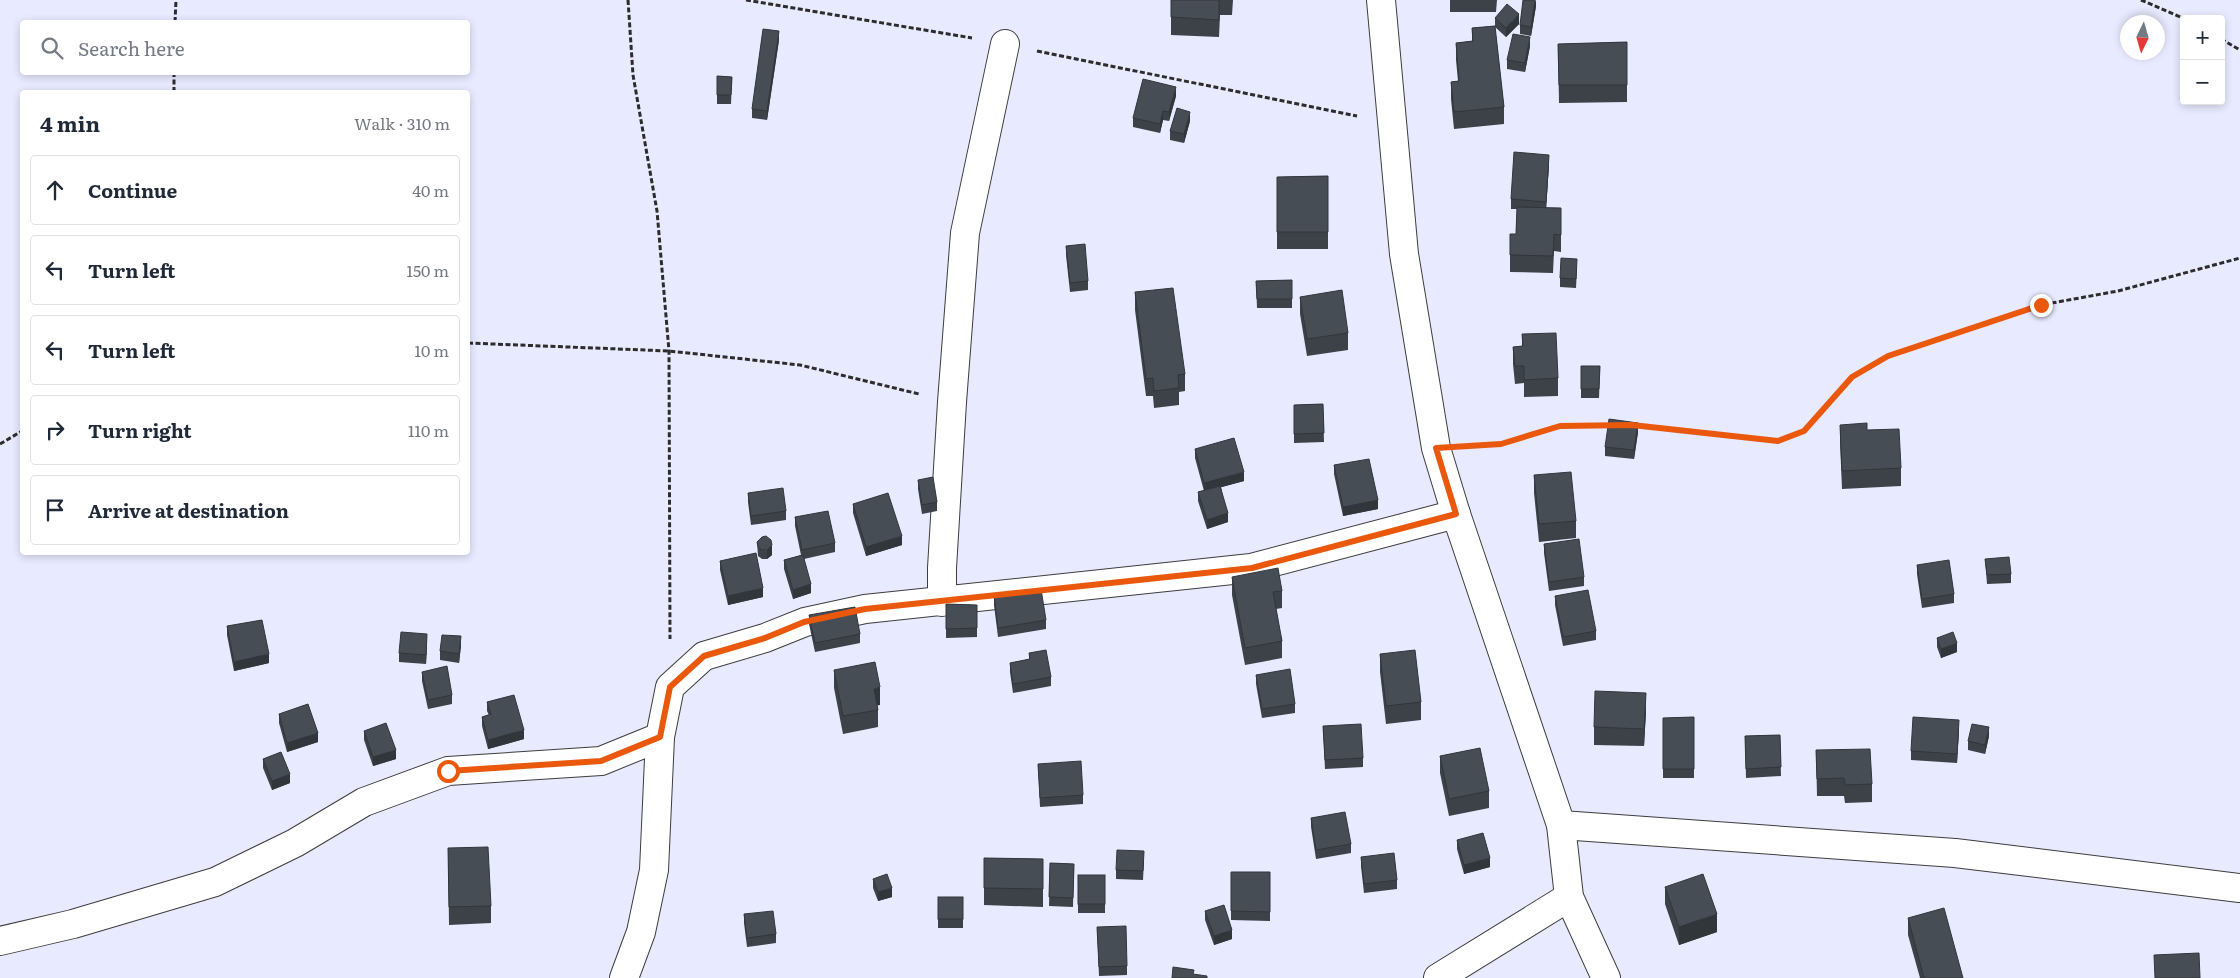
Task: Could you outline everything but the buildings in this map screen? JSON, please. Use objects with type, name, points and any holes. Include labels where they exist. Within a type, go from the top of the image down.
[{"type":"street","points":[[1382,0],[1391,123],[1404,254],[1436,448],[1456,514],[1561,825],[1569,897],[1606,978]]},
{"type":"street","points":[[942,602],[942,568],[952,402],[965,233],[1005,44]]},
{"type":"street","points":[[624,978],[640,932],[654,870],[660,737],[670,687],[704,656],[765,638],[804,622],[865,609],[1252,568],[1456,514]]},
{"type":"street","points":[[0,941],[73,924],[215,882],[294,843],[364,802],[448,771],[601,761],[660,737]]},
{"type":"street","points":[[1561,825],[1955,853],[2240,888]]},
{"type":"street","points":[[1438,978],[1569,897]]},
{"type":"path","points":[[175,20],[176,0]]},
{"type":"path","points":[[628,0],[633,75],[657,211],[669,351],[670,687]]},
{"type":"path","points":[[746,0],[1005,44],[1391,123]]},
{"type":"path","points":[[2141,0],[2180,17]]},
{"type":"path","points":[[2225,41],[2240,50]]},
{"type":"path","points":[[174,75],[174,90]]},
{"type":"path","points":[[1632,425],[1778,441],[1804,431],[1852,377],[1888,356],[2041,305],[2118,290],[2240,258]]},
{"type":"path","points":[[470,343],[669,351],[800,366],[952,402]]},
{"type":"path","points":[[1436,448],[1501,444],[1560,426],[1614,425]]},
{"type":"path","points":[[0,444],[20,432]]},
{"type":"route","points":[[448,771],[601,761],[660,737],[670,687],[704,656],[765,638],[804,622],[865,609],[1252,568],[1456,514],[1436,448],[1501,444],[1560,426],[1632,425],[1778,441],[1804,431],[1852,377],[1888,356],[2041,305]]}]
